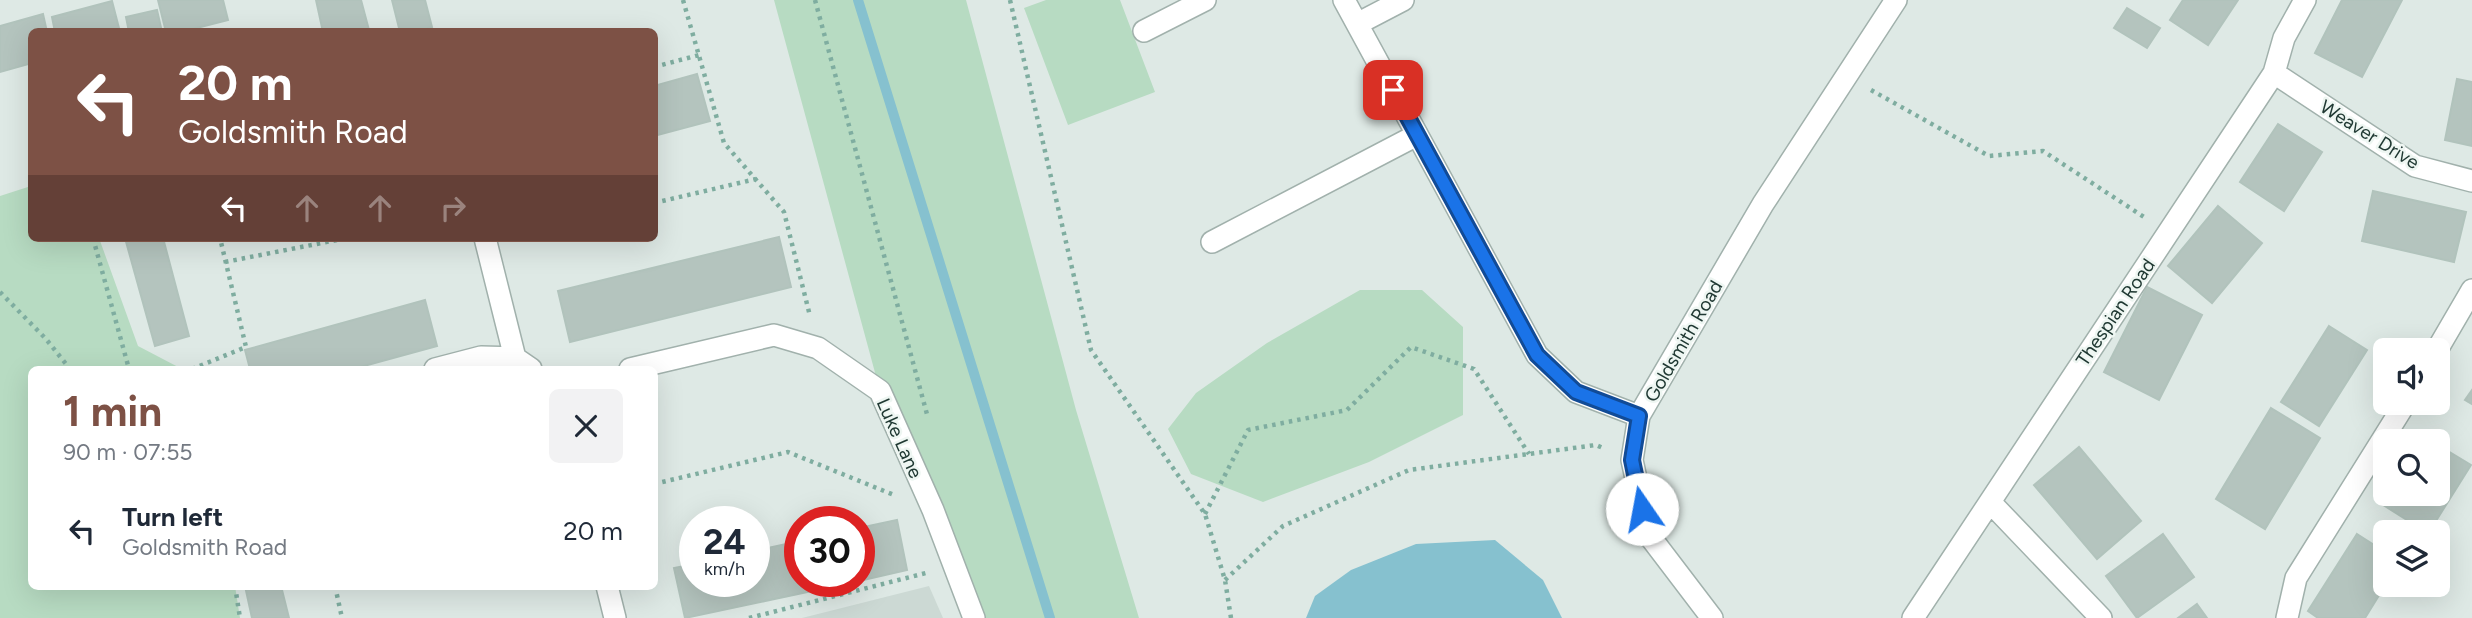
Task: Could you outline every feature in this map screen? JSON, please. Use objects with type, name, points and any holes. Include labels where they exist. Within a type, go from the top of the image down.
[{"type":"street","points":[[1144,31],[1205,0]]},
{"type":"street","name":"Goldsmith Road","points":[[1344,0],[1537,355],[1576,392],[1639,416],[1763,204],[1896,0]]},
{"type":"street","points":[[1357,24],[1403,0]]},
{"type":"street","name":"Thespian Road","points":[[1913,618],[2274,73],[2284,38],[2305,0]]},
{"type":"street","name":"Weaver Drive","points":[[2274,73],[2415,166],[2472,181]]},
{"type":"street","points":[[1212,242],[1417,135]]},
{"type":"street","points":[[446,366],[481,357],[523,364],[486,242]]},
{"type":"street","points":[[2444,338],[2472,290]]},
{"type":"street","name":"Luke Lane","points":[[643,366],[774,335],[818,348],[880,391],[933,510],[974,618]]},
{"type":"street","points":[[2287,618],[2295,578],[2398,415]]},
{"type":"street","points":[[1639,416],[1632,460],[1647,534],[1712,618]]},
{"type":"street","points":[[1990,502],[2101,618]]},
{"type":"street","points":[[608,590],[615,618]]},
{"type":"path","points":[[683,0],[724,143],[784,212],[818,348]]},
{"type":"path","points":[[815,0],[930,427]]},
{"type":"path","points":[[1010,0],[1091,350],[1205,514],[1225,580],[1231,618]]},
{"type":"path","points":[[658,66],[699,55]]},
{"type":"path","points":[[1846,76],[1989,156],[2043,151],[2168,233]]},
{"type":"path","points":[[658,202],[756,179]]},
{"type":"path","points":[[94,242],[128,366]]},
{"type":"path","points":[[199,366],[246,347],[221,242]]},
{"type":"path","points":[[225,262],[327,242]]},
{"type":"path","points":[[0,292],[46,339],[68,366]]},
{"type":"path","points":[[1205,514],[1248,430],[1347,410],[1411,347],[1474,369],[1529,454]]},
{"type":"path","points":[[1225,580],[1283,526],[1409,470],[1596,445],[1632,460]]},
{"type":"path","points":[[658,483],[788,453],[933,510]]},
{"type":"path","points":[[749,618],[954,566]]},
{"type":"path","points":[[236,590],[240,618]]},
{"type":"path","points":[[336,590],[342,618]]},
{"type":"shaded area","points":[[929,586],[943,618],[802,618]]},
{"type":"green space","points":[[774,0],[966,0],[1076,410],[1139,618],[974,618],[880,391]]},
{"type":"green space","points":[[1046,0],[1120,0],[1155,92],[1068,125],[1024,8]]},
{"type":"green space","points":[[28,187],[28,242],[100,242],[138,346],[176,366],[28,366],[28,590],[236,590],[240,618],[0,618],[0,196]]},
{"type":"green space","points":[[1360,290],[1422,290],[1463,327],[1463,415],[1369,462],[1263,502],[1191,474],[1168,429],[1196,393],[1267,343]]},
{"type":"water","points":[[1495,540],[1543,580],[1562,618],[1306,618],[1315,596],[1351,570],[1416,544]]},
{"type":"building","points":[[158,0],[223,0],[228,20],[197,28],[165,28]]},
{"type":"building","points":[[316,0],[361,0],[368,28],[322,28]]},
{"type":"building","points":[[392,0],[425,0],[432,27],[399,28]]},
{"type":"building","points":[[2183,0],[2238,0],[2208,45],[2170,20]]},
{"type":"building","points":[[2342,0],[2402,0],[2362,77],[2315,53]]},
{"type":"building","points":[[112,1],[119,28],[54,28],[52,17]]},
{"type":"building","points":[[2127,8],[2160,28],[2147,48],[2114,28]]},
{"type":"building","points":[[157,10],[161,28],[128,28],[126,17]]},
{"type":"building","points":[[43,14],[46,28],[28,28],[28,64],[0,72],[0,26]]},
{"type":"building","points":[[697,74],[710,121],[658,135],[658,85]]},
{"type":"building","points":[[2457,79],[2472,82],[2472,146],[2445,140]]},
{"type":"building","points":[[2278,124],[2322,152],[2284,211],[2240,182]]},
{"type":"building","points":[[2373,191],[2466,212],[2454,262],[2362,241]]},
{"type":"building","points":[[2218,206],[2262,243],[2212,303],[2168,266]]},
{"type":"building","points":[[779,237],[791,287],[570,342],[558,291]]},
{"type":"building","points":[[126,242],[164,242],[189,336],[155,346]]},
{"type":"building","points":[[2147,287],[2202,315],[2159,400],[2104,372]]},
{"type":"building","points":[[425,300],[437,346],[364,366],[249,366],[245,350]]},
{"type":"building","points":[[2329,326],[2367,350],[2319,426],[2281,402]]},
{"type":"building","points":[[2472,390],[2472,404],[2465,400]]},
{"type":"building","points":[[2271,408],[2320,438],[2265,529],[2216,499]]},
{"type":"building","points":[[2079,447],[2141,521],[2097,559],[2034,485]]},
{"type":"building","points":[[2450,452],[2471,465],[2450,498]]},
{"type":"building","points":[[2385,506],[2445,506],[2437,520],[2407,520]]},
{"type":"building","points":[[897,520],[907,570],[875,577],[875,525]]},
{"type":"building","points":[[2163,534],[2194,577],[2137,618],[2106,576]]},
{"type":"building","points":[[2357,534],[2373,544],[2373,597],[2378,597],[2365,618],[2318,618],[2308,611]]},
{"type":"building","points":[[784,544],[784,597],[685,618],[680,597],[770,597],[770,548]]},
{"type":"building","points":[[679,567],[679,591],[674,568]]},
{"type":"building","points":[[246,590],[282,590],[289,618],[252,618]]},
{"type":"building","points":[[2197,604],[2207,618],[2178,618]]},
{"type":"waterway","points":[[858,0],[1050,618]]},
{"type":"route","points":[[1393,90],[1537,355],[1576,392],[1639,416],[1632,460],[1642,509]]}]
